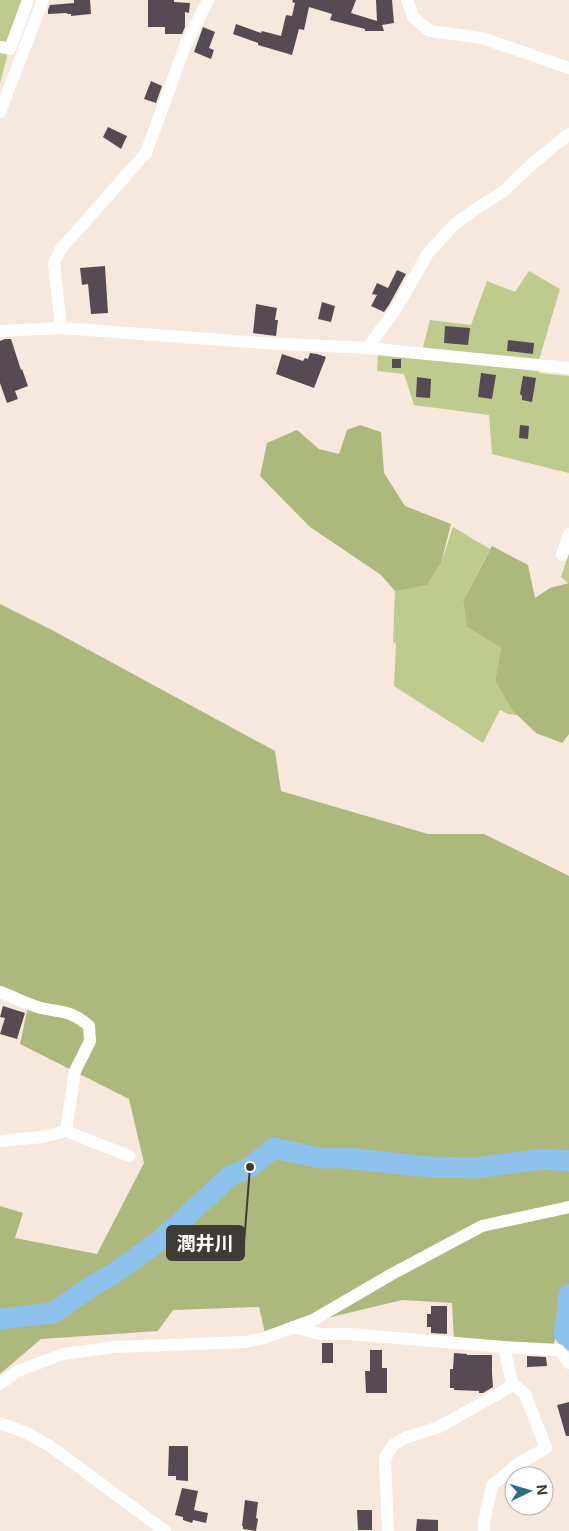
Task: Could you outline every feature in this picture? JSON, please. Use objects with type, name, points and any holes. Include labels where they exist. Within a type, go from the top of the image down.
[{"type":"street","points":[[0,47],[10,49],[28,0]]},
{"type":"street","points":[[0,112],[43,0]]},
{"type":"street","points":[[61,328],[54,263],[60,250],[146,153],[186,46],[208,0]]},
{"type":"street","points":[[407,0],[413,17],[430,31],[482,38],[569,68]]},
{"type":"street","points":[[367,348],[396,310],[419,268],[434,246],[454,225],[504,191],[532,164],[569,134]]},
{"type":"street","points":[[0,332],[61,328],[262,343],[367,348],[569,368]]},
{"type":"street","points":[[562,555],[569,534]]},
{"type":"street","points":[[0,992],[40,1008],[78,1016],[89,1026],[90,1042],[75,1071],[66,1132]]},
{"type":"street","points":[[0,1140],[42,1137],[66,1132],[129,1156]]},
{"type":"street","points":[[0,1384],[18,1371],[63,1354],[115,1347],[245,1342],[264,1338],[313,1320],[392,1274],[482,1226],[569,1206]]},
{"type":"street","points":[[293,1327],[319,1334],[350,1334],[559,1350],[569,1363]]},
{"type":"street","points":[[484,1531],[484,1522],[492,1485],[518,1464],[546,1448],[525,1394],[512,1383],[504,1347]]},
{"type":"street","points":[[388,1531],[385,1458],[393,1445],[405,1438],[439,1427],[505,1390],[512,1383]]},
{"type":"street","points":[[0,1423],[27,1433],[50,1446],[165,1531]]},
{"type":"green space","points":[[0,0],[22,0],[0,83]]},
{"type":"green space","points":[[529,271],[560,289],[539,360],[422,351],[430,320],[471,325],[487,281],[515,292]]},
{"type":"green space","points":[[378,354],[539,369],[539,373],[569,376],[569,473],[492,454],[489,415],[414,405],[404,374],[377,371]]},
{"type":"green space","points":[[360,425],[381,432],[384,473],[405,506],[451,524],[441,563],[427,585],[395,591],[381,575],[310,527],[260,476],[267,443],[297,430],[319,449],[339,454],[347,430]]},
{"type":"green space","points":[[453,527],[490,549],[463,601],[467,627],[501,648],[495,681],[517,715],[508,714],[500,710],[483,743],[394,686],[396,644],[393,642],[395,591],[429,582],[441,563]]},
{"type":"green space","points":[[492,546],[528,565],[535,598],[550,588],[569,583],[569,734],[562,743],[536,733],[513,711],[495,681],[501,648],[467,627],[463,601]]},
{"type":"green space","points":[[569,553],[569,584],[561,577]]},
{"type":"green space","points":[[0,604],[52,630],[275,751],[281,791],[428,834],[484,834],[569,876],[569,1287],[553,1347],[454,1339],[452,1303],[402,1300],[265,1333],[259,1307],[173,1310],[158,1331],[41,1339],[0,1374],[0,1206],[23,1213],[15,1238],[97,1254],[144,1163],[129,1099],[20,1044],[28,1006],[0,994]]},
{"type":"building","points":[[74,0],[90,0],[91,14],[71,16],[71,14],[67,13],[48,14],[50,5],[74,3]]},
{"type":"building","points":[[148,0],[174,0],[174,2],[190,3],[189,13],[185,12],[185,27],[182,34],[165,34],[165,27],[148,27]]},
{"type":"building","points":[[293,0],[356,0],[351,13],[377,21],[376,0],[392,0],[394,23],[382,25],[384,31],[365,31],[365,29],[330,20],[332,14],[309,7],[304,30],[299,29],[292,55],[258,45],[258,43],[233,34],[236,24],[261,33],[262,31],[281,36],[286,15],[292,16],[295,3],[292,2]]},
{"type":"building","points":[[203,27],[215,32],[209,48],[214,50],[211,59],[194,52]]},
{"type":"building","points":[[151,81],[162,86],[156,103],[144,99]]},
{"type":"building","points":[[108,127],[127,136],[121,149],[103,137]]},
{"type":"building","points":[[105,266],[108,313],[91,314],[88,284],[82,285],[80,268]]},
{"type":"building","points":[[397,270],[406,274],[384,312],[371,306],[377,295],[372,294],[377,283],[388,288]]},
{"type":"building","points":[[322,302],[335,306],[331,322],[318,319]]},
{"type":"building","points":[[256,304],[277,308],[275,320],[278,320],[276,336],[253,333]]},
{"type":"building","points":[[445,326],[470,328],[468,345],[444,343]]},
{"type":"building","points":[[11,339],[28,386],[15,391],[18,399],[7,403],[0,383],[0,341]]},
{"type":"building","points":[[508,340],[534,343],[533,354],[507,351]]},
{"type":"building","points":[[310,353],[326,357],[314,388],[276,374],[282,354],[303,361],[305,358],[308,359]]},
{"type":"building","points":[[392,359],[401,359],[401,368],[392,368]]},
{"type":"building","points":[[481,373],[496,375],[492,399],[478,397]]},
{"type":"building","points":[[523,376],[536,378],[532,402],[522,400],[520,394]]},
{"type":"building","points":[[417,377],[431,379],[430,398],[416,397]]},
{"type":"building","points":[[520,425],[529,426],[528,439],[519,438]]},
{"type":"building","points":[[3,1006],[25,1013],[17,1039],[0,1034],[5,1018],[0,1017]]},
{"type":"building","points":[[431,1306],[447,1306],[447,1334],[431,1333],[431,1327],[427,1327],[427,1314],[431,1314]]},
{"type":"building","points":[[322,1343],[333,1343],[333,1363],[322,1363]]},
{"type":"building","points":[[370,1350],[382,1350],[382,1368],[387,1368],[387,1393],[366,1393],[365,1371],[370,1371]]},
{"type":"building","points":[[454,1353],[492,1355],[493,1387],[483,1393],[450,1388],[450,1369],[453,1369]]},
{"type":"building","points":[[527,1356],[546,1357],[547,1366],[527,1367]]},
{"type":"building","points":[[569,1402],[569,1436],[566,1436],[557,1405]]},
{"type":"building","points":[[169,1446],[188,1446],[188,1481],[176,1480],[176,1476],[168,1476]]},
{"type":"building","points":[[182,1488],[198,1491],[194,1510],[208,1513],[206,1523],[193,1520],[192,1523],[183,1520],[183,1517],[175,1515]]},
{"type":"building","points":[[245,1500],[258,1502],[256,1531],[243,1529]]},
{"type":"building","points":[[357,1510],[372,1510],[372,1530],[358,1530]]},
{"type":"building","points":[[417,1519],[438,1520],[438,1531],[416,1531]]},
{"type":"waterway","points":[[0,1319],[53,1313],[162,1239],[230,1176],[250,1167],[274,1148],[319,1158],[346,1158],[430,1167],[476,1168],[543,1159],[569,1161]]},
{"type":"waterway","points":[[569,1294],[564,1333],[569,1340]]},
{"type":"place","name":"潤井川","points":[[250,1167]]}]
